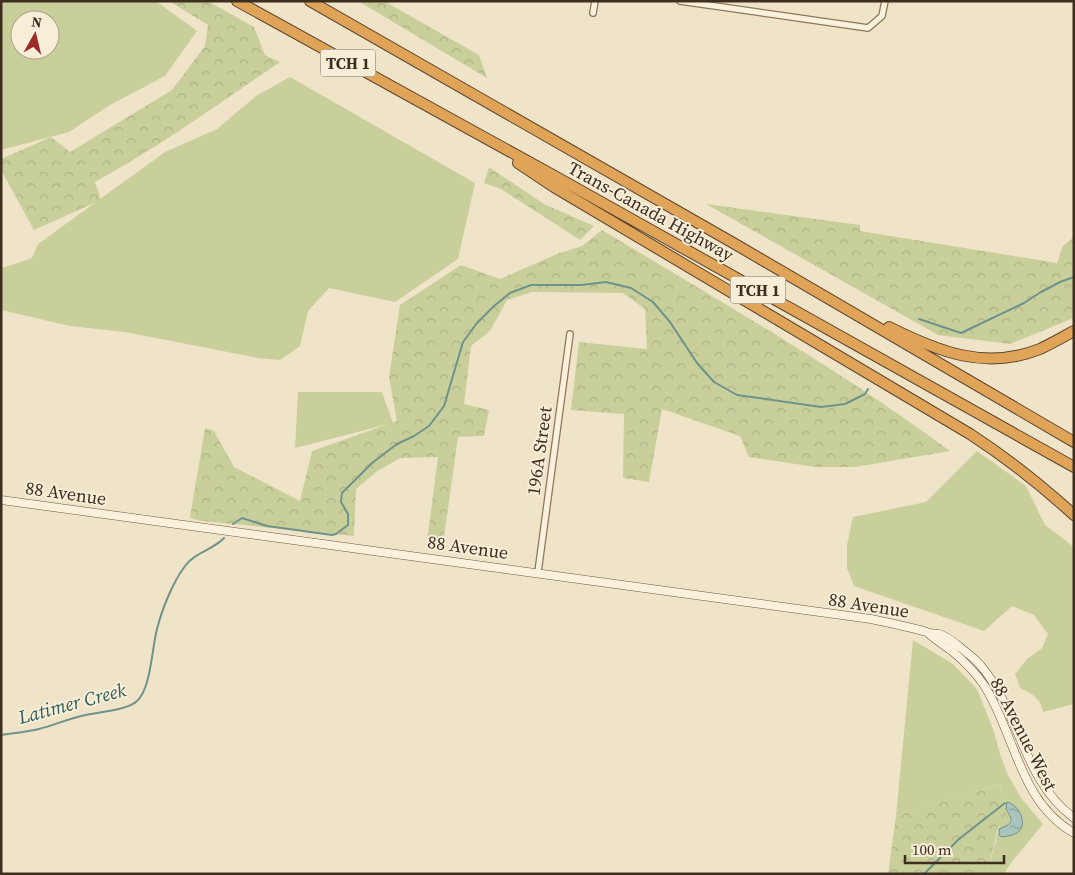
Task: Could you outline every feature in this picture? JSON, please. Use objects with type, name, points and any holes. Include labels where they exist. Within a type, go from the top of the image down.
[{"type":"highway","name":"Trans-Canada Highway","points":[[237,1],[458,125],[576,188],[1074,467]]},
{"type":"highway","name":"Trans-Canada Highway","points":[[310,1],[797,280],[1074,442]]},
{"type":"highway","points":[[458,125],[554,187],[977,439],[1020,468],[1074,515]]},
{"type":"highway","points":[[797,280],[922,343],[962,356],[997,358],[1028,353],[1040,349],[1074,331]]},
{"type":"main road","name":"88 Avenue","points":[[1,500],[871,619],[919,629],[928,633]]},
{"type":"main road","name":"88 Avenue West","points":[[928,633],[940,634],[952,641],[980,664],[1002,697],[1036,774],[1053,799],[1074,818]]},
{"type":"main road","name":"88 Avenue West","points":[[928,633],[962,660],[983,683],[1002,720],[1030,788],[1053,816],[1074,833]]},
{"type":"street","points":[[593,12],[595,1]]},
{"type":"street","points":[[680,1],[868,28],[882,16],[885,1]]},
{"type":"street","name":"196A Street","points":[[538,572],[570,334]]},
{"type":"green space","points":[[1,1],[156,1],[197,31],[165,76],[110,105],[69,132],[1,150]]},
{"type":"green space","points":[[169,1],[208,1],[254,27],[265,55],[280,62],[166,139],[95,182],[101,200],[34,230],[1,170],[1,159],[51,137],[70,152],[172,90],[205,46],[208,25]]},
{"type":"green space","points":[[358,1],[384,1],[479,55],[487,78]]},
{"type":"green space","points":[[290,77],[475,183],[458,259],[395,302],[329,288],[308,311],[300,346],[280,360],[258,358],[125,332],[70,326],[1,310],[2,268],[32,258],[38,244],[165,152],[217,129],[256,96]]},
{"type":"green space","points":[[489,167],[544,204],[594,226],[580,240],[501,189],[484,183]]},
{"type":"green space","points":[[706,204],[860,225],[860,231],[1057,263],[1063,246],[1074,237],[1074,318],[1010,344],[938,335]]},
{"type":"green space","points":[[602,230],[822,364],[866,392],[950,451],[855,467],[816,467],[749,457],[740,436],[662,409],[649,482],[623,478],[624,414],[571,410],[579,342],[647,349],[645,309],[623,293],[532,292],[507,300],[490,331],[471,346],[464,404],[489,410],[484,436],[458,437],[443,544],[427,541],[438,457],[400,458],[376,472],[356,489],[354,536],[202,521],[190,518],[205,428],[214,431],[234,467],[300,501],[312,451],[397,421],[389,377],[400,305],[461,265],[500,279],[557,254],[582,246]]},
{"type":"green space","points":[[298,392],[382,392],[393,423],[295,448]]},
{"type":"green space","points":[[977,451],[1026,486],[1045,525],[1074,547],[1074,704],[1043,712],[1038,700],[1020,688],[1015,674],[1027,659],[1042,648],[1048,634],[1034,615],[1012,606],[984,631],[854,586],[847,568],[847,545],[853,517],[926,502]]},
{"type":"green space","points":[[913,640],[953,664],[977,689],[1008,775],[1021,798],[1043,824],[1004,874],[986,874],[1004,809],[1000,784],[896,816]]},
{"type":"green space","points":[[1000,784],[1004,809],[1008,818],[998,827],[986,874],[888,874],[896,816]]},
{"type":"water","points":[[1007,802],[1016,807],[1022,816],[1022,826],[1015,834],[1002,837],[999,835],[999,829],[1011,822],[1006,809]]},
{"type":"waterway","name":"Latimer Creek","points":[[919,319],[961,333],[1024,303],[1060,282],[1074,277]]},
{"type":"waterway","name":"Latimer Creek","points":[[233,524],[242,518],[267,526],[332,535],[348,525],[348,514],[341,502],[342,493],[372,463],[397,444],[429,426],[444,406],[463,342],[477,323],[494,306],[510,293],[531,285],[581,285],[606,282],[631,288],[653,302],[670,322],[697,363],[714,382],[737,395],[821,407],[845,404],[865,394],[868,389]]},
{"type":"waterway","name":"Latimer Creek","points":[[1,735],[39,729],[80,716],[120,709],[137,701],[142,695],[148,678],[159,621],[176,580],[189,561],[224,538]]},
{"type":"waterway","points":[[924,874],[959,839],[1005,803]]}]
